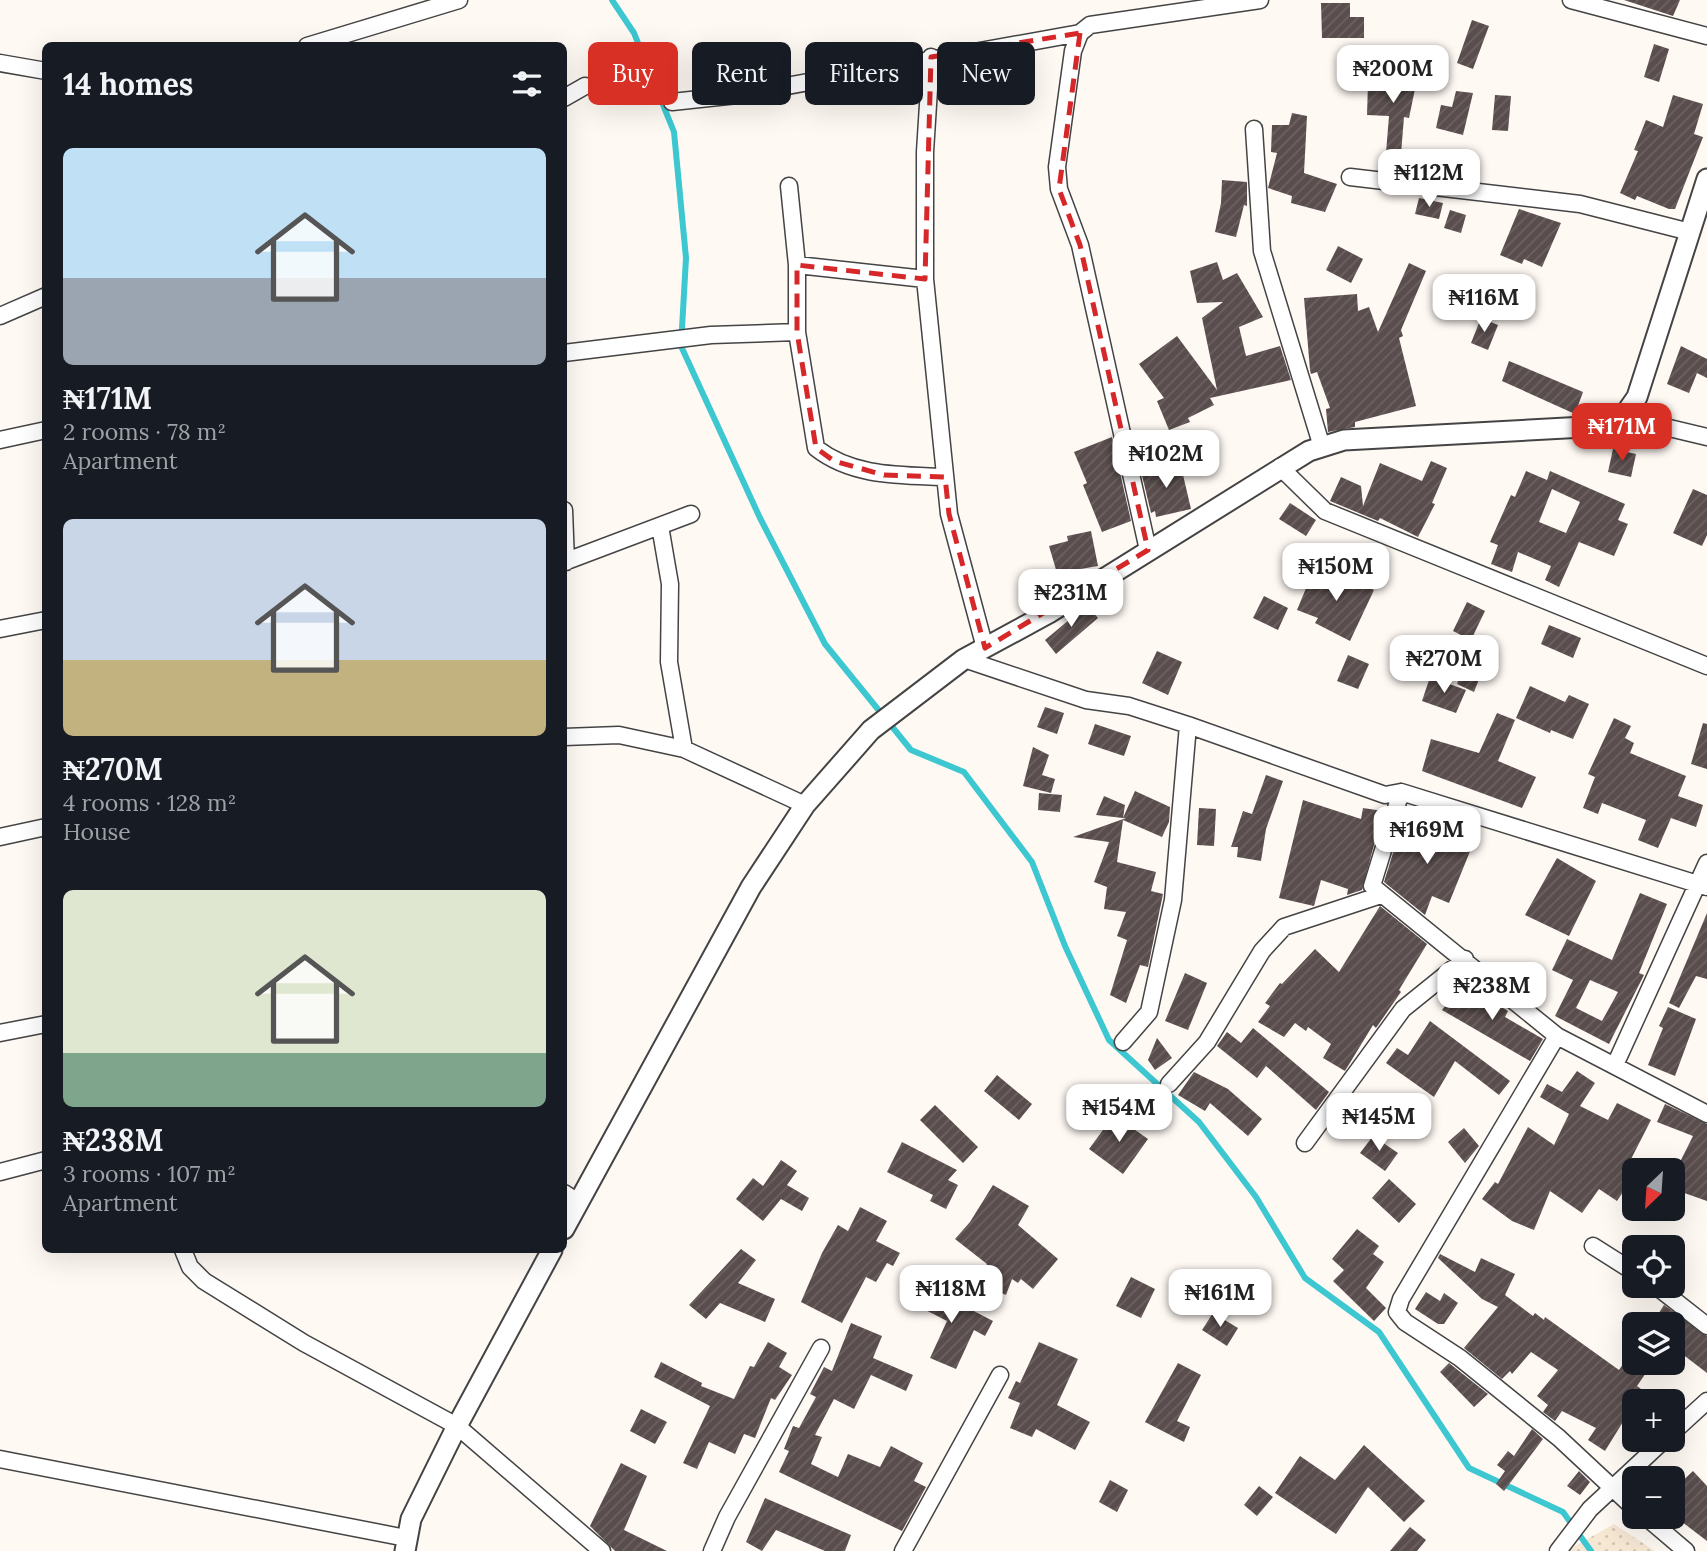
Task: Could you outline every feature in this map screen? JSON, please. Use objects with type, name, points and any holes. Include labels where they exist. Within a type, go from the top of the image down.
[{"type":"street","points":[[320,42],[459,0]]},
{"type":"street","points":[[678,101],[737,95],[931,57],[1080,33],[1090,25],[1260,0]]},
{"type":"street","points":[[1571,0],[1707,36]]},
{"type":"street","points":[[1080,33],[1073,51],[1057,167],[1059,189],[1080,245],[1148,550]]},
{"type":"street","points":[[931,57],[925,152],[925,279],[949,514],[985,648]]},
{"type":"street","points":[[0,63],[42,70]]},
{"type":"street","points":[[567,97],[585,86]]},
{"type":"street","points":[[1254,129],[1262,251],[1322,447]]},
{"type":"street","points":[[1350,177],[1580,204],[1690,232]]},
{"type":"street","points":[[567,1216],[571,1198],[751,887],[805,805],[870,730],[964,659],[1049,613],[1280,467],[1322,447],[1344,440],[1421,433],[1603,426],[1623,417],[1637,397],[1707,179]]},
{"type":"street","points":[[789,186],[797,265],[797,332],[817,448],[834,461],[884,475],[945,477]]},
{"type":"street","points":[[797,265],[925,279]]},
{"type":"street","points":[[0,316],[42,298]]},
{"type":"street","points":[[567,354],[711,335],[797,332]]},
{"type":"street","points":[[1623,417],[1707,437]]},
{"type":"street","points":[[0,440],[42,431]]},
{"type":"street","points":[[1280,467],[1325,511],[1707,666]]},
{"type":"street","points":[[567,561],[691,514]]},
{"type":"street","points":[[660,526],[670,584],[669,662],[684,749]]},
{"type":"street","points":[[0,629],[42,621]]},
{"type":"street","points":[[964,659],[1086,700],[1129,706],[1188,724],[1385,794],[1401,792],[1703,885]]},
{"type":"street","points":[[1124,1042],[1149,1012],[1170,913],[1188,724]]},
{"type":"street","points":[[567,737],[619,735],[684,749],[805,805]]},
{"type":"street","points":[[1401,792],[1372,886],[1557,1035],[1707,1114]]},
{"type":"street","points":[[0,836],[42,828]]},
{"type":"street","points":[[1615,1065],[1703,885],[1707,863]]},
{"type":"street","points":[[1169,1084],[1207,1042],[1262,951],[1284,927],[1381,895]]},
{"type":"street","points":[[1305,1143],[1403,1009],[1465,959]]},
{"type":"street","points":[[0,1033],[42,1025]]},
{"type":"street","points":[[1557,1035],[1401,1299],[1397,1312],[1405,1322],[1460,1358],[1559,1438],[1622,1498]]},
{"type":"street","points":[[0,1172],[42,1161]]},
{"type":"street","points":[[1593,1246],[1622,1264]]},
{"type":"street","points":[[184,1253],[190,1267],[204,1281],[304,1343],[457,1426],[602,1551]]},
{"type":"street","points":[[0,1459],[406,1545],[411,1519],[457,1426],[550,1253]]},
{"type":"street","points":[[1671,1298],[1707,1326]]},
{"type":"street","points":[[712,1551],[727,1517],[821,1348]]},
{"type":"street","points":[[903,1551],[1000,1375]]},
{"type":"street","points":[[1685,1421],[1707,1401]]},
{"type":"street","points":[[1558,1551],[1590,1509],[1651,1452]]},
{"type":"street","points":[[1660,1529],[1686,1551]]},
{"type":"highlighted area","points":[[1080,33],[1059,189],[1080,245],[1148,550],[985,648],[949,514],[945,477],[884,475],[834,461],[816,448],[797,332],[797,265],[925,279],[931,57]]},
{"type":"shaded area","points":[[1614,1524],[1655,1551],[1566,1551]]},
{"type":"building","points":[[1624,0],[1680,0],[1673,16]]},
{"type":"building","points":[[1321,3],[1350,3],[1350,17],[1364,17],[1364,38],[1322,38]]},
{"type":"building","points":[[1472,20],[1489,26],[1473,69],[1457,63]]},
{"type":"building","points":[[1654,44],[1669,49],[1659,82],[1644,77]]},
{"type":"building","points":[[1407,52],[1411,88],[1415,89],[1409,118],[1404,117],[1400,166],[1385,165],[1389,116],[1367,115],[1368,83],[1393,84],[1389,54]]},
{"type":"building","points":[[1456,91],[1473,93],[1463,135],[1436,128],[1441,105],[1452,107]]},
{"type":"building","points":[[1495,95],[1511,96],[1508,131],[1492,130]]},
{"type":"building","points":[[1673,95],[1703,104],[1694,134],[1703,137],[1675,209],[1669,209],[1637,196],[1635,200],[1620,193],[1638,151],[1634,150],[1646,120],[1663,127]]},
{"type":"building","points":[[1292,113],[1307,116],[1304,173],[1337,184],[1325,212],[1291,203],[1292,196],[1268,188],[1277,153],[1271,152],[1272,125],[1289,125]]},
{"type":"building","points":[[1222,180],[1247,182],[1247,206],[1244,205],[1236,237],[1215,232]]},
{"type":"building","points":[[1419,198],[1443,203],[1439,219],[1415,214]]},
{"type":"building","points":[[1519,209],[1561,223],[1542,267],[1524,259],[1522,264],[1500,255]]},
{"type":"building","points":[[1450,210],[1466,215],[1461,233],[1444,228]]},
{"type":"building","points":[[1338,246],[1363,259],[1351,283],[1326,270]]},
{"type":"building","points":[[1217,262],[1223,280],[1237,273],[1263,317],[1239,327],[1246,356],[1280,346],[1291,380],[1210,398],[1214,405],[1188,418],[1190,422],[1169,430],[1157,401],[1164,398],[1139,364],[1177,336],[1217,390],[1202,318],[1223,302],[1197,303],[1190,271]]},
{"type":"building","points":[[1409,263],[1426,271],[1401,330],[1403,336],[1399,338],[1416,406],[1355,422],[1355,427],[1328,432],[1326,409],[1330,408],[1317,372],[1311,374],[1310,370],[1304,298],[1357,294],[1358,311],[1369,307],[1378,332]]},
{"type":"building","points":[[1481,318],[1498,325],[1488,350],[1471,343]]},
{"type":"building","points":[[1681,346],[1707,359],[1707,378],[1697,373],[1689,393],[1667,384]]},
{"type":"building","points":[[1509,361],[1583,392],[1575,414],[1502,381]]},
{"type":"building","points":[[1112,437],[1131,521],[1102,532],[1083,485],[1087,483],[1074,452]]},
{"type":"building","points":[[1613,449],[1636,454],[1631,477],[1608,472]]},
{"type":"building","points":[[1431,461],[1447,468],[1432,503],[1435,504],[1418,537],[1380,518],[1378,521],[1330,501],[1341,477],[1361,486],[1363,506],[1380,463],[1422,481]]},
{"type":"building","points":[[1180,462],[1191,509],[1156,517],[1155,511],[1151,513],[1141,471]]},
{"type":"building","points":[[1526,471],[1547,480],[1550,471],[1625,504],[1618,520],[1628,524],[1614,556],[1579,542],[1559,587],[1545,580],[1551,566],[1518,552],[1512,572],[1491,564],[1498,545],[1490,542],[1511,495],[1515,497]],"holes":[[[1552,489],[1580,502],[1566,533],[1539,522]]]},
{"type":"building","points":[[1693,489],[1707,495],[1707,535],[1702,546],[1673,533]]},
{"type":"building","points":[[1290,503],[1316,520],[1306,536],[1279,519]]},
{"type":"building","points":[[1091,531],[1098,566],[1057,573],[1049,546],[1068,541],[1067,536]]},
{"type":"building","points":[[1314,569],[1336,578],[1338,573],[1374,590],[1350,641],[1315,623],[1318,618],[1297,610]]},
{"type":"building","points":[[1264,596],[1288,608],[1278,630],[1253,618]]},
{"type":"building","points":[[1467,602],[1485,611],[1471,640],[1453,631]]},
{"type":"building","points":[[1087,605],[1098,618],[1056,654],[1045,640]]},
{"type":"building","points":[[1549,625],[1581,638],[1573,658],[1541,644]]},
{"type":"building","points":[[1472,647],[1489,654],[1474,692],[1457,684]]},
{"type":"building","points":[[1157,651],[1182,662],[1168,695],[1142,683]]},
{"type":"building","points":[[1348,655],[1369,664],[1358,689],[1337,681]]},
{"type":"building","points":[[1430,677],[1466,690],[1456,713],[1422,701]]},
{"type":"building","points":[[1530,686],[1565,702],[1569,695],[1589,704],[1573,739],[1551,730],[1550,733],[1516,718]]},
{"type":"building","points":[[1045,707],[1064,713],[1057,734],[1037,727]]},
{"type":"building","points":[[1497,713],[1515,720],[1498,761],[1536,777],[1522,808],[1422,771],[1431,739],[1479,753]]},
{"type":"building","points":[[1614,718],[1631,726],[1625,738],[1634,743],[1630,753],[1686,776],[1678,796],[1703,805],[1696,827],[1671,818],[1658,848],[1638,840],[1646,820],[1602,803],[1598,814],[1583,808],[1595,777],[1588,774]]},
{"type":"building","points":[[1703,723],[1707,724],[1707,769],[1691,764]]},
{"type":"building","points":[[1095,724],[1131,736],[1124,756],[1088,744]]},
{"type":"building","points":[[1033,747],[1049,755],[1042,775],[1055,779],[1051,793],[1023,786]]},
{"type":"building","points":[[1266,775],[1283,781],[1266,829],[1261,861],[1237,857],[1238,847],[1231,847],[1243,811],[1252,814]]},
{"type":"building","points":[[1135,791],[1170,807],[1169,822],[1162,837],[1123,820],[1117,862],[1156,872],[1151,891],[1163,894],[1148,967],[1140,965],[1126,1003],[1110,995],[1127,940],[1117,936],[1126,912],[1104,909],[1107,887],[1094,882],[1109,842],[1073,837],[1126,818],[1123,818]]},
{"type":"building","points":[[1039,793],[1062,795],[1060,812],[1038,810]]},
{"type":"building","points":[[1104,796],[1125,805],[1123,818],[1096,815]]},
{"type":"building","points":[[1303,800],[1361,819],[1363,808],[1383,811],[1362,890],[1347,895],[1348,889],[1321,880],[1314,906],[1279,898]]},
{"type":"building","points":[[1199,808],[1216,809],[1214,846],[1197,845]]},
{"type":"building","points":[[1401,827],[1433,834],[1435,828],[1473,844],[1449,903],[1432,896],[1425,915],[1384,882]]},
{"type":"building","points":[[1557,858],[1596,881],[1569,936],[1525,915]]},
{"type":"building","points":[[1640,893],[1667,904],[1639,973],[1644,975],[1609,1044],[1555,1016],[1573,980],[1552,970],[1567,939],[1612,960]],"holes":[[[1590,980],[1618,992],[1602,1021],[1576,1008]]]},
{"type":"building","points":[[1380,906],[1427,944],[1399,990],[1401,992],[1376,1028],[1373,1025],[1345,1071],[1323,1058],[1331,1044],[1308,1027],[1306,1031],[1295,1023],[1284,1037],[1258,1022],[1270,1006],[1265,1003],[1280,983],[1282,984],[1315,949],[1339,972]]},
{"type":"building","points":[[1707,913],[1707,979],[1696,976],[1679,1008],[1669,1003]]},
{"type":"building","points":[[1185,973],[1207,983],[1188,1030],[1165,1021]]},
{"type":"building","points":[[1463,984],[1508,1011],[1505,1017],[1543,1039],[1530,1061],[1442,1010]]},
{"type":"building","points":[[1668,1007],[1696,1019],[1675,1076],[1648,1065],[1663,1028],[1659,1026]]},
{"type":"building","points":[[1430,1021],[1510,1081],[1499,1095],[1455,1061],[1434,1097],[1386,1063],[1397,1048],[1408,1055]]},
{"type":"building","points":[[1253,1028],[1329,1092],[1316,1110],[1266,1066],[1257,1078],[1217,1046],[1227,1032],[1241,1043]]},
{"type":"building","points":[[1157,1038],[1172,1058],[1155,1070],[1148,1060]]},
{"type":"building","points":[[1577,1071],[1595,1083],[1580,1106],[1608,1120],[1617,1103],[1651,1120],[1632,1158],[1622,1158],[1622,1193],[1617,1201],[1599,1189],[1582,1213],[1550,1191],[1534,1230],[1512,1221],[1482,1199],[1495,1182],[1498,1184],[1528,1127],[1554,1145],[1569,1114],[1540,1097],[1547,1084],[1562,1092]]},
{"type":"building","points":[[1194,1072],[1228,1089],[1262,1119],[1248,1136],[1210,1103],[1205,1111],[1178,1095]]},
{"type":"building","points":[[997,1075],[1032,1104],[1019,1120],[984,1091]]},
{"type":"building","points":[[1665,1104],[1707,1124],[1707,1201],[1685,1193],[1685,1158],[1682,1158],[1693,1136],[1657,1122]]},
{"type":"building","points":[[935,1105],[978,1147],[963,1163],[920,1120]]},
{"type":"building","points":[[1114,1115],[1148,1139],[1123,1174],[1089,1149]]},
{"type":"building","points":[[1464,1128],[1479,1146],[1465,1163],[1448,1142]]},
{"type":"building","points":[[1373,1136],[1398,1153],[1385,1171],[1360,1153]]},
{"type":"building","points":[[902,1142],[957,1170],[948,1180],[958,1185],[946,1209],[930,1201],[933,1195],[887,1172]]},
{"type":"building","points":[[781,1160],[797,1171],[787,1185],[809,1198],[802,1211],[781,1199],[763,1221],[736,1199],[753,1178],[763,1186]]},
{"type":"building","points":[[1389,1179],[1416,1204],[1399,1223],[1372,1198]]},
{"type":"building","points":[[993,1185],[1029,1206],[1018,1225],[1058,1259],[1033,1289],[1021,1279],[1018,1283],[1012,1279],[1006,1295],[979,1284],[987,1264],[955,1239],[970,1222]]},
{"type":"building","points":[[860,1207],[887,1221],[876,1241],[900,1253],[893,1266],[887,1263],[876,1282],[866,1277],[842,1323],[801,1302],[822,1253],[838,1225],[848,1231]]},
{"type":"building","points":[[1357,1229],[1379,1246],[1373,1254],[1384,1262],[1366,1288],[1386,1308],[1374,1321],[1333,1281],[1344,1270],[1332,1259]]},
{"type":"building","points":[[741,1249],[756,1260],[738,1283],[775,1299],[765,1322],[720,1303],[706,1319],[689,1305]]},
{"type":"building","points":[[1440,1254],[1475,1272],[1481,1258],[1515,1274],[1505,1295],[1533,1316],[1535,1313],[1544,1320],[1545,1317],[1619,1370],[1622,1366],[1622,1375],[1645,1375],[1637,1386],[1641,1389],[1622,1389],[1622,1423],[1605,1451],[1588,1440],[1596,1428],[1562,1411],[1555,1421],[1543,1412],[1548,1405],[1537,1396],[1558,1370],[1531,1352],[1512,1374],[1510,1371],[1502,1379],[1464,1348],[1498,1307],[1482,1299],[1438,1258]]},
{"type":"building","points":[[1131,1277],[1155,1289],[1141,1318],[1116,1306]]},
{"type":"building","points":[[922,1284],[993,1321],[985,1336],[974,1330],[956,1369],[930,1358],[947,1321],[912,1303]]},
{"type":"building","points":[[1426,1292],[1440,1301],[1444,1293],[1458,1303],[1444,1324],[1438,1324],[1415,1309]]},
{"type":"building","points":[[1664,1305],[1674,1312],[1659,1312]]},
{"type":"building","points":[[1213,1313],[1238,1328],[1227,1346],[1202,1330]]},
{"type":"building","points":[[1685,1320],[1707,1336],[1707,1373],[1685,1356]]},
{"type":"building","points":[[851,1323],[882,1336],[873,1358],[913,1375],[906,1391],[871,1375],[854,1409],[834,1399],[815,1435],[822,1437],[811,1464],[838,1477],[848,1454],[880,1467],[891,1446],[923,1463],[914,1481],[926,1487],[902,1531],[779,1472],[789,1451],[784,1449],[793,1426],[799,1428],[816,1397],[810,1394],[824,1367],[832,1371]]},
{"type":"building","points":[[768,1342],[787,1353],[779,1367],[792,1375],[775,1400],[771,1398],[755,1438],[744,1434],[735,1454],[709,1442],[697,1469],[683,1463],[710,1406],[654,1377],[661,1362],[702,1383],[701,1386],[734,1399],[750,1366],[754,1367]]},
{"type":"building","points":[[1039,1342],[1078,1359],[1057,1405],[1090,1422],[1075,1450],[1036,1429],[1032,1437],[1010,1428],[1020,1403],[1008,1398],[1016,1381],[1020,1383]]},
{"type":"building","points":[[1178,1363],[1201,1375],[1177,1421],[1190,1427],[1184,1442],[1145,1422]]},
{"type":"building","points":[[1449,1363],[1488,1394],[1474,1407],[1440,1372]]},
{"type":"building","points":[[641,1409],[667,1422],[655,1444],[630,1431]]},
{"type":"building","points":[[1532,1429],[1543,1439],[1504,1491],[1496,1484],[1505,1471],[1497,1465],[1508,1451],[1514,1456]]},
{"type":"building","points":[[1364,1445],[1425,1501],[1404,1522],[1368,1487],[1336,1534],[1275,1493],[1300,1456],[1335,1480]]},
{"type":"building","points":[[621,1463],[647,1476],[624,1530],[667,1551],[615,1551],[590,1526]]},
{"type":"building","points":[[1579,1471],[1590,1482],[1580,1495],[1567,1486]]},
{"type":"building","points":[[1693,1471],[1707,1486],[1707,1541],[1685,1524],[1685,1479]]},
{"type":"building","points":[[1110,1480],[1128,1490],[1117,1512],[1099,1502]]},
{"type":"building","points":[[1259,1486],[1273,1497],[1257,1516],[1244,1505]]},
{"type":"building","points":[[765,1498],[851,1535],[845,1551],[825,1551],[776,1530],[762,1551],[746,1542]]},
{"type":"building","points":[[1410,1527],[1426,1540],[1417,1551],[1390,1551]]},
{"type":"waterway","points":[[612,0],[634,33],[674,132],[686,258],[681,346],[760,518],[825,644],[911,750],[964,772],[1032,862],[1065,946],[1109,1040],[1199,1122],[1256,1197],[1305,1278],[1379,1332],[1469,1468],[1563,1512],[1591,1551]]}]
